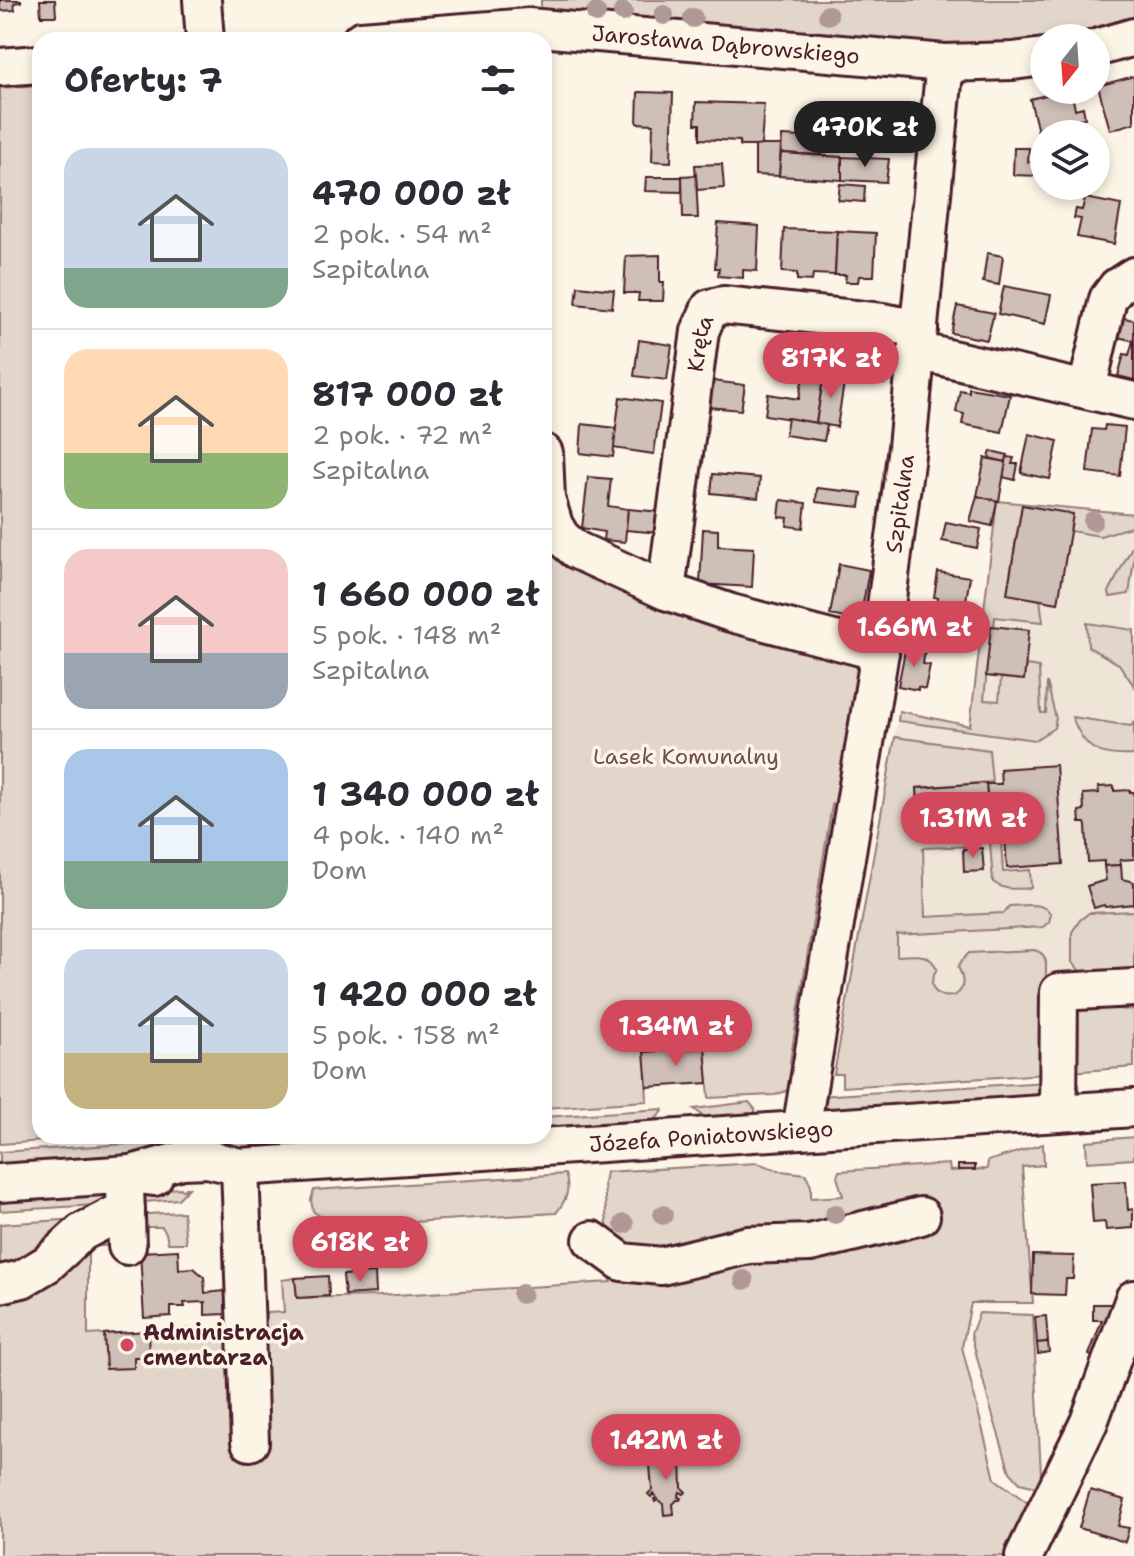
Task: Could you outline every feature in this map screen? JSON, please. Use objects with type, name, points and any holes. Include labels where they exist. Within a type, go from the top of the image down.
[{"type":"street","points":[[202,0],[204,32]]},
{"type":"street","name":"Jarosława Dąbrowskiego","points":[[456,32],[516,27],[529,22],[945,63],[1030,59]]},
{"type":"street","points":[[1110,44],[1134,37]]},
{"type":"street","name":"Szpitalna","points":[[801,1130],[880,652],[907,447],[945,63]]},
{"type":"street","points":[[0,67],[32,65]]},
{"type":"street","points":[[1087,389],[1108,299],[1117,287],[1134,276]]},
{"type":"street","name":"Kręta","points":[[666,591],[700,331],[710,308],[723,305],[882,322],[918,340],[1134,401]]},
{"type":"street","points":[[552,518],[561,537],[576,550],[666,591],[731,613],[880,652]]},
{"type":"street","points":[[1058,1113],[1059,992],[1134,988]]},
{"type":"street","name":"Józefa Poniatowskiego","points":[[552,1140],[801,1130],[1134,1108]]},
{"type":"street","name":"Józefa Poniatowskiego","points":[[0,1183],[127,1186],[219,1176],[295,1150],[447,1144]]},
{"type":"street","points":[[240,1167],[250,1442]]},
{"type":"street","points":[[127,1186],[127,1246]]},
{"type":"street","points":[[0,1284],[22,1279],[47,1264],[127,1186]]},
{"type":"street","points":[[592,1240],[622,1262],[661,1266],[748,1245],[810,1243],[921,1216]]},
{"type":"street","points":[[1024,1556],[1089,1422],[1134,1299]]},
{"type":"shaded area","points":[[999,501],[1134,514],[1134,1053],[834,1074],[899,711],[970,726]]},
{"type":"green space","points":[[541,0],[1134,0],[1134,26],[1110,32],[1110,24],[1030,24],[1030,46],[966,50],[541,17]]},
{"type":"green space","points":[[32,86],[32,1142],[0,1144],[0,88]]},
{"type":"green space","points":[[997,501],[1134,514],[1134,526],[1100,536],[1070,531],[1073,514],[1022,505],[1007,593],[1040,599],[1043,622],[995,617],[994,626],[991,627],[984,700],[999,701],[1001,678],[1024,680],[1026,665],[1039,667],[1041,713],[1046,713],[1047,682],[1056,719],[1054,728],[1035,740],[898,721],[899,711],[970,726]]},
{"type":"green space","name":"Lasek Komunalny","points":[[552,528],[848,658],[863,674],[843,795],[832,805],[790,1062],[797,1074],[794,1088],[775,1095],[709,1098],[705,1048],[645,1052],[647,1101],[552,1107]]},
{"type":"green space","points":[[1134,543],[1129,594],[1110,597],[1109,592]]},
{"type":"green space","points":[[1087,623],[1134,630],[1134,686],[1119,664],[1088,647]]},
{"type":"green space","points":[[1072,717],[1131,726],[1134,722],[1134,755],[1111,755],[1095,750],[1082,738]]},
{"type":"green space","points":[[895,737],[989,750],[992,782],[917,788],[920,828],[974,824],[976,846],[923,848],[925,917],[1004,913],[1009,906],[1026,905],[1043,907],[1051,914],[1049,922],[1043,927],[897,935],[897,956],[920,955],[930,959],[937,969],[932,980],[934,989],[947,996],[961,990],[958,967],[969,953],[1034,950],[1041,953],[1046,964],[1047,1074],[842,1087],[842,1074],[834,1074]]},
{"type":"green space","points":[[1001,842],[1003,872],[1030,870],[1031,888],[1007,888],[993,882],[990,843]]},
{"type":"green space","points":[[1134,911],[1134,974],[1089,976],[1079,970],[1072,962],[1072,932],[1080,920],[1089,913]]},
{"type":"green space","points":[[1075,1008],[1134,1010],[1134,1067],[1070,1072]]},
{"type":"green space","points":[[1046,1082],[1043,1091],[1033,1098],[831,1111],[824,1108],[818,1096]]},
{"type":"green space","points":[[749,1102],[755,1109],[755,1116],[706,1118],[694,1109]]},
{"type":"green space","points":[[663,1111],[653,1122],[552,1129],[552,1116]]},
{"type":"green space","points":[[1134,1137],[1134,1159],[1087,1162],[1086,1141]]},
{"type":"green space","points":[[180,1144],[187,1153],[0,1165],[0,1152]]},
{"type":"green space","points":[[284,1144],[281,1147],[210,1151],[209,1145]]},
{"type":"green space","points":[[1043,1144],[1044,1165],[1022,1167],[1033,1303],[971,1303],[962,1347],[995,1479],[1032,1506],[1010,1556],[0,1556],[0,1224],[110,1217],[114,1245],[88,1247],[88,1335],[261,1324],[267,1313],[284,1312],[282,1280],[295,1278],[297,1298],[611,1282],[604,1183],[606,1172],[757,1163],[781,1171],[806,1174],[811,1186],[811,1198],[843,1196],[837,1177],[839,1171],[949,1164],[950,1171],[987,1169],[988,1161]]},
{"type":"green space","points":[[565,1174],[568,1185],[566,1195],[556,1213],[334,1227],[313,1211],[311,1200],[314,1190]]},
{"type":"green space","points":[[189,1188],[178,1199],[133,1203],[141,1191]]},
{"type":"green space","points":[[105,1193],[111,1204],[0,1211],[0,1200]]},
{"type":"green space","points":[[183,1212],[186,1243],[168,1243],[162,1227],[147,1227],[144,1244],[130,1215]]},
{"type":"green space","points":[[979,1313],[1033,1315],[1041,1475],[1049,1478],[1036,1487],[1020,1483],[1010,1472],[971,1334]]},
{"type":"building","points":[[0,0],[21,2],[14,3],[15,10],[0,11]]},
{"type":"building","points":[[40,0],[55,0],[56,16],[41,16]]},
{"type":"building","points":[[1134,76],[1134,123],[1110,130],[1110,120],[1107,120],[1103,104],[1110,104],[1110,83]]},
{"type":"building","points":[[638,92],[673,93],[671,162],[652,161],[653,124],[637,123]]},
{"type":"building","points":[[696,102],[764,104],[761,146],[740,146],[740,141],[700,139],[700,124],[695,124]]},
{"type":"building","points":[[1031,104],[1074,104],[1075,109],[1083,107],[1085,118],[1078,120],[1035,120]]},
{"type":"building","points":[[843,107],[876,111],[878,145],[840,144],[841,129],[836,129],[837,117],[843,117]]},
{"type":"building","points":[[782,136],[823,138],[822,155],[781,153]]},
{"type":"building","points":[[781,145],[779,176],[755,175],[755,146]]},
{"type":"building","points":[[1014,148],[1029,148],[1030,176],[1013,175]]},
{"type":"building","points":[[781,153],[842,157],[842,180],[779,176]]},
{"type":"building","points":[[842,157],[889,159],[886,182],[842,180]]},
{"type":"building","points":[[722,164],[724,188],[697,190],[695,165]]},
{"type":"building","points":[[696,175],[698,218],[683,218],[682,176]]},
{"type":"building","points":[[646,177],[682,177],[682,192],[645,191]]},
{"type":"building","points":[[840,184],[865,186],[864,202],[838,200]]},
{"type":"building","points":[[1084,200],[1121,205],[1114,244],[1077,237],[1081,219],[1074,218],[1076,209],[1082,210]]},
{"type":"building","points":[[718,223],[759,226],[757,271],[743,270],[743,278],[718,276],[719,268],[715,268]]},
{"type":"building","points":[[784,229],[837,231],[835,275],[813,274],[812,281],[797,280],[797,273],[782,272]]},
{"type":"building","points":[[837,231],[876,233],[874,276],[859,276],[858,282],[845,282],[846,275],[835,275]]},
{"type":"building","points":[[987,253],[1003,256],[999,285],[983,282]]},
{"type":"building","points":[[660,255],[663,301],[638,301],[639,293],[624,293],[626,256]]},
{"type":"building","points":[[578,286],[614,290],[612,308],[576,304]]},
{"type":"building","points":[[1004,286],[1051,295],[1045,324],[998,314]]},
{"type":"building","points":[[957,306],[994,313],[987,340],[951,333]]},
{"type":"building","points":[[1114,316],[1134,320],[1134,341],[1110,335]]},
{"type":"building","points":[[639,340],[672,345],[667,380],[634,376]]},
{"type":"building","points":[[1133,341],[1134,380],[1118,376],[1124,354],[1129,355]]},
{"type":"building","points":[[808,346],[828,350],[816,423],[765,415],[768,394],[799,399]]},
{"type":"building","points":[[828,350],[889,361],[884,384],[824,374]]},
{"type":"building","points":[[824,374],[845,377],[837,427],[816,423]]},
{"type":"building","points":[[713,381],[745,385],[741,410],[709,407]]},
{"type":"building","points":[[969,388],[1010,395],[1002,432],[962,424],[964,414],[956,412],[960,390],[969,392]]},
{"type":"building","points":[[620,397],[661,403],[654,454],[613,448]]},
{"type":"building","points":[[788,418],[827,425],[824,441],[785,435]]},
{"type":"building","points":[[582,424],[616,428],[613,457],[580,453]]},
{"type":"building","points":[[1105,425],[1125,427],[1120,476],[1087,472],[1092,429],[1104,430]]},
{"type":"building","points":[[1029,434],[1058,441],[1050,479],[1021,473]]},
{"type":"building","points":[[991,451],[1008,455],[1006,462],[989,458]]},
{"type":"building","points":[[1007,457],[1014,458],[1012,464],[1018,464],[1015,480],[1003,477]]},
{"type":"building","points":[[985,458],[1006,462],[999,501],[977,496]]},
{"type":"building","points":[[713,474],[760,478],[758,498],[711,493]]},
{"type":"building","points":[[588,477],[611,479],[608,506],[628,509],[625,542],[603,540],[604,532],[582,528]]},
{"type":"building","points":[[817,488],[862,493],[860,507],[816,502]]},
{"type":"building","points":[[977,496],[997,501],[992,526],[970,521]]},
{"type":"building","points":[[781,500],[806,503],[803,528],[787,526],[788,518],[779,517]]},
{"type":"building","points":[[1022,505],[1073,514],[1058,603],[1007,594]]},
{"type":"building","points":[[628,509],[662,512],[660,533],[626,530]]},
{"type":"building","points":[[946,522],[981,529],[977,548],[942,541]]},
{"type":"building","points":[[703,529],[718,530],[718,546],[754,548],[752,587],[700,584]]},
{"type":"building","points":[[839,564],[869,570],[860,621],[830,615]]},
{"type":"building","points":[[938,572],[970,577],[966,600],[974,601],[969,625],[934,619]]},
{"type":"building","points":[[991,626],[1029,630],[1024,680],[986,676]]},
{"type":"building","points":[[906,646],[925,650],[923,664],[930,665],[925,689],[898,686]]},
{"type":"building","points":[[1056,765],[1063,864],[1007,868],[1004,820],[989,821],[986,784],[1001,784],[1000,769]]},
{"type":"building","points":[[986,783],[989,823],[920,828],[917,788]]},
{"type":"building","points":[[1114,786],[1114,791],[1134,792],[1134,859],[1120,860],[1121,865],[1104,866],[1104,861],[1088,862],[1086,826],[1080,823],[1079,811],[1084,810],[1083,794],[1099,793],[1098,787]]},
{"type":"building","points":[[982,848],[984,871],[964,872],[963,849]]},
{"type":"building","points":[[1121,865],[1122,879],[1134,882],[1134,904],[1094,908],[1087,886],[1106,880],[1104,866]]},
{"type":"building","points":[[705,1048],[708,1083],[647,1087],[644,1052]]},
{"type":"building","points":[[958,1165],[975,1165],[975,1170],[958,1170]]},
{"type":"building","points":[[1126,1181],[1128,1210],[1133,1209],[1133,1228],[1106,1230],[1105,1222],[1093,1223],[1090,1183]]},
{"type":"building","points":[[178,1250],[179,1269],[194,1268],[204,1277],[205,1293],[225,1291],[226,1314],[205,1315],[205,1302],[184,1303],[185,1307],[171,1307],[171,1316],[144,1318],[140,1252]]},
{"type":"building","points":[[1033,1255],[1074,1256],[1073,1279],[1066,1279],[1065,1295],[1032,1294]]},
{"type":"building","points":[[375,1273],[376,1293],[345,1295],[343,1275]]},
{"type":"building","points":[[328,1276],[329,1296],[297,1298],[295,1278]]},
{"type":"building","points":[[1093,1304],[1115,1304],[1101,1359],[1089,1355],[1102,1320],[1093,1320]]},
{"type":"building","points":[[1046,1316],[1048,1342],[1037,1343],[1035,1317]]},
{"type":"building","name":"Administracja cmentarza","points":[[148,1331],[149,1357],[134,1357],[134,1368],[106,1369],[104,1334]]},
{"type":"building","points":[[1048,1342],[1049,1352],[1038,1354],[1037,1343]]},
{"type":"building","points":[[672,1455],[671,1460],[681,1460],[682,1488],[686,1492],[680,1492],[680,1500],[673,1504],[674,1514],[664,1515],[663,1504],[658,1500],[655,1502],[657,1498],[653,1494],[651,1497],[648,1494],[652,1490],[650,1465],[646,1461],[656,1461],[654,1456],[657,1459]]},
{"type":"building","points":[[1090,1490],[1125,1500],[1118,1526],[1129,1528],[1125,1542],[1079,1528]]},
{"type":"place","name":"Administracja cmentarza","points":[[127,1345]]}]
